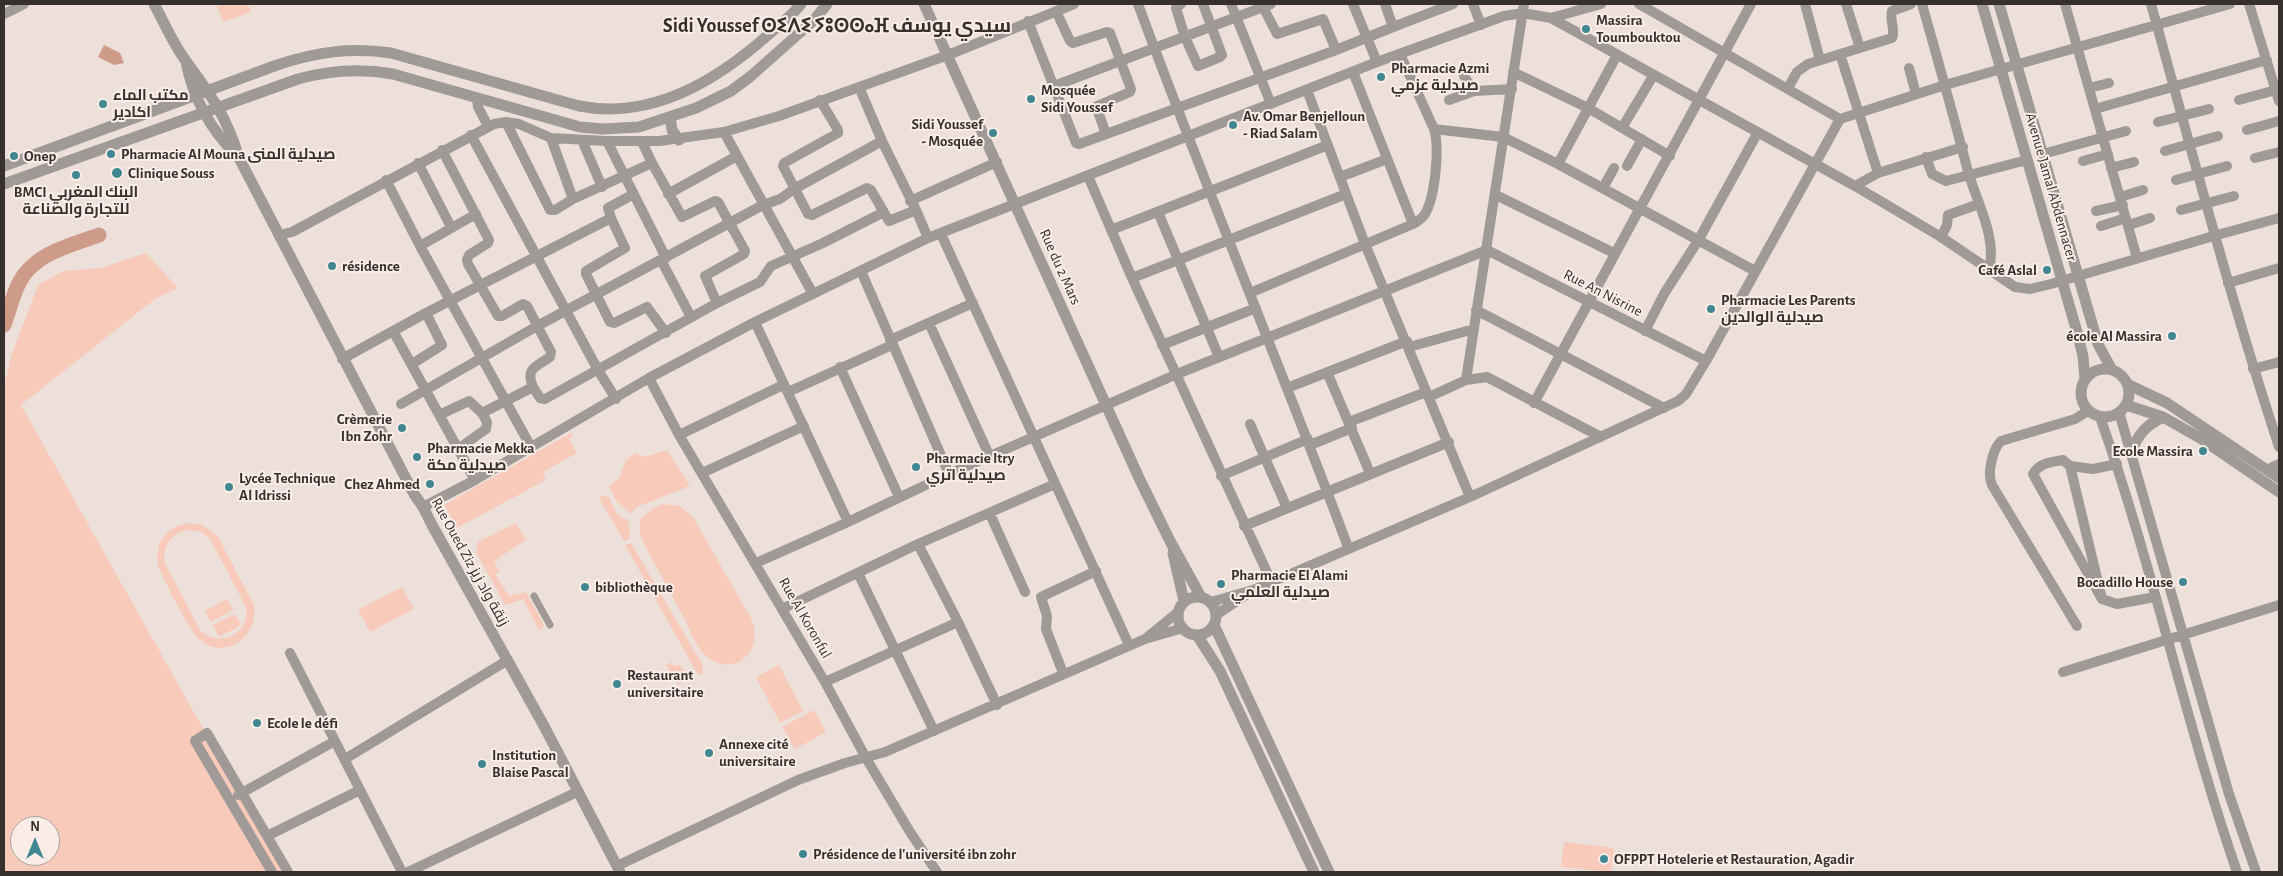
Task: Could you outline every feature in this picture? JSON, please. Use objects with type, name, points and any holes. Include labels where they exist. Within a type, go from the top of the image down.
[{"type":"street","points":[[4,14],[23,4]]},
{"type":"street","name":"Rue Oued Ziz زنقة واد زيز","points":[[154,4],[185,60],[209,90],[219,108],[239,158],[342,359],[375,416],[414,494],[424,507],[432,525],[508,660],[619,869]]},
{"type":"street","points":[[4,166],[301,57],[332,51],[360,50],[402,56],[579,106],[601,110],[622,109],[654,102],[716,76],[744,56],[801,4]]},
{"type":"street","points":[[4,184],[311,75],[352,70],[393,74],[568,124],[591,128],[627,128],[650,124],[708,103],[741,84],[814,20],[827,4]]},
{"type":"street","name":"Rue du 2 Mars","points":[[924,4],[1170,541],[1206,599]]},
{"type":"street","points":[[280,235],[292,232],[488,126],[506,122],[519,124],[552,138],[607,142],[680,140],[724,132],[760,123],[948,55],[1028,21],[1074,4]]},
{"type":"street","points":[[1138,4],[1179,108],[1187,137],[1309,442],[1348,547]]},
{"type":"street","points":[[1181,4],[1176,8],[1185,37],[1197,65],[1222,55],[1203,4]]},
{"type":"street","points":[[1231,4],[1271,104]]},
{"type":"street","points":[[1353,4],[1377,62]]},
{"type":"street","points":[[1385,4],[1393,27]]},
{"type":"street","points":[[1028,21],[1076,143],[1079,144],[1262,78],[1453,4]]},
{"type":"street","points":[[1473,4],[1481,25]]},
{"type":"street","points":[[1551,18],[1601,4]]},
{"type":"street","points":[[1640,4],[1840,119]]},
{"type":"street","points":[[1534,403],[1751,4]]},
{"type":"street","points":[[1805,4],[1820,60]]},
{"type":"street","points":[[1846,4],[1860,48]]},
{"type":"street","points":[[1788,88],[1800,69],[1820,60],[1892,38],[1894,34],[1891,19],[1892,11],[1911,4]]},
{"type":"street","points":[[1922,4],[1963,147],[1969,175],[1993,247],[1989,270]]},
{"type":"street","name":"Avenue Jamal Abdennacer","points":[[1982,4],[2063,281],[2083,356],[2085,379]]},
{"type":"street","name":"Avenue Jamal Abdennacer","points":[[1999,4],[2098,344],[2112,370]]},
{"type":"street","points":[[2064,4],[2137,258]]},
{"type":"street","points":[[2151,4],[2214,235],[2253,369],[2279,447]]},
{"type":"street","points":[[1178,612],[1178,621],[1189,633],[1197,635],[1209,630],[1215,620],[1253,590],[1271,581],[1470,497],[1678,401],[1686,394],[1706,361],[1840,119],[1945,85],[2156,23],[2230,4]]},
{"type":"street","points":[[2249,4],[2277,87],[2279,100]]},
{"type":"street","points":[[1054,86],[1267,5],[1277,34],[1323,19],[1336,50]]},
{"type":"street","points":[[1466,380],[1496,195],[1523,9]]},
{"type":"street","points":[[424,507],[475,480],[649,378],[755,322],[928,238],[1377,62],[1523,9],[1551,18],[1855,186],[1941,237],[1989,270],[2021,289],[2030,289],[2063,281],[2214,235],[2279,218]]},
{"type":"street","points":[[1056,11],[1071,42],[1109,32],[1122,60],[1131,90],[1098,104],[1097,110],[1106,134]]},
{"type":"street","points":[[1250,293],[1413,224],[1422,218],[1428,207],[1438,150],[1434,129],[1400,54]]},
{"type":"street","points":[[1840,54],[1878,173]]},
{"type":"street","points":[[1558,164],[1617,56]]},
{"type":"street","name":"Rue Oued Ziz زنقة واد زيز","points":[[185,60],[204,113],[221,138],[239,158]]},
{"type":"street","points":[[2095,109],[2267,60]]},
{"type":"street","points":[[1910,68],[1916,94]]},
{"type":"street","points":[[1353,72],[1413,224]]},
{"type":"street","points":[[1514,72],[1588,108],[1670,156]]},
{"type":"street","points":[[1464,76],[1474,90]]},
{"type":"street","points":[[1622,128],[1653,76]]},
{"type":"street","points":[[2089,88],[2109,83]]},
{"type":"street","points":[[859,87],[882,142],[928,238]]},
{"type":"street","points":[[2238,100],[2277,87]]},
{"type":"street","points":[[1449,100],[1474,90],[1512,89]]},
{"type":"street","points":[[1307,90],[1365,244],[1470,497]]},
{"type":"street","points":[[227,125],[234,110],[245,98]]},
{"type":"street","points":[[476,98],[478,107],[488,126]]},
{"type":"street","points":[[820,100],[838,132],[836,135],[784,163],[783,168],[810,215],[867,188],[871,190],[886,220],[891,221],[916,210]]},
{"type":"street","points":[[2158,122],[2209,109]]},
{"type":"street","points":[[670,117],[672,130],[680,140]]},
{"type":"street","points":[[2247,130],[2279,121]]},
{"type":"street","points":[[506,122],[548,209],[555,210],[573,199],[652,162]]},
{"type":"street","points":[[1434,129],[1503,137],[1641,208],[1755,271]]},
{"type":"street","points":[[2043,154],[2126,131]]},
{"type":"street","points":[[724,132],[813,294]]},
{"type":"street","points":[[1645,331],[1664,294],[1699,239],[1758,132]]},
{"type":"street","points":[[471,135],[535,256],[616,399]]},
{"type":"street","points":[[2165,151],[2218,136]]},
{"type":"street","points":[[552,138],[573,199]]},
{"type":"street","points":[[582,140],[602,187]]},
{"type":"street","points":[[1627,166],[1642,140]]},
{"type":"street","points":[[607,142],[691,318]]},
{"type":"street","points":[[642,142],[668,194],[682,217],[716,201],[731,224],[745,252],[705,276],[717,303]]},
{"type":"street","points":[[401,404],[566,310],[731,224],[763,205],[780,199],[794,189],[882,142]]},
{"type":"street","points":[[1111,230],[1328,146]]},
{"type":"street","points":[[1855,186],[1878,173],[1963,147]]},
{"type":"street","points":[[442,150],[489,241],[469,255],[467,260],[480,286],[498,316],[526,305],[539,325],[551,355],[530,371],[529,375],[533,387],[540,398],[545,399],[717,303],[760,282],[771,266],[823,243],[882,213]]},
{"type":"street","points":[[2255,158],[2279,152]]},
{"type":"street","points":[[2083,161],[2108,154]]},
{"type":"street","points":[[668,194],[737,156]]},
{"type":"street","points":[[1926,157],[1932,174],[1942,180],[2027,160]]},
{"type":"street","points":[[1340,178],[1387,159]]},
{"type":"street","points":[[910,201],[997,162]]},
{"type":"street","points":[[2111,168],[2134,162]]},
{"type":"street","points":[[418,163],[451,227]]},
{"type":"street","points":[[2176,180],[2227,166]]},
{"type":"street","points":[[1603,188],[1614,168]]},
{"type":"street","points":[[1088,176],[1221,476],[1271,581]]},
{"type":"street","points":[[386,180],[530,447]]},
{"type":"street","points":[[2096,211],[2143,190]]},
{"type":"street","points":[[1132,278],[1346,194]]},
{"type":"street","points":[[632,195],[608,208],[625,248],[586,271],[586,274],[612,323],[647,307],[666,333]]},
{"type":"street","points":[[1496,195],[1614,253]]},
{"type":"street","points":[[2181,210],[2234,196]]},
{"type":"street","points":[[1941,237],[1947,225],[1948,215],[1979,204]]},
{"type":"street","points":[[1158,212],[1219,357]]},
{"type":"street","points":[[420,246],[476,214]]},
{"type":"street","points":[[342,359],[426,313],[611,218]]},
{"type":"street","points":[[2102,226],[2150,218]]},
{"type":"street","points":[[940,234],[1129,645]]},
{"type":"street","points":[[756,563],[949,474],[1108,406],[1177,374],[1487,250]]},
{"type":"street","name":"Rue An Nisrine","points":[[1487,250],[1706,361]]},
{"type":"street","points":[[2228,283],[2279,268]]},
{"type":"street","points":[[860,271],[949,474]]},
{"type":"street","points":[[679,435],[840,367],[973,303]]},
{"type":"street","points":[[1162,345],[1256,308]]},
{"type":"street","points":[[1476,310],[1664,408]]},
{"type":"street","points":[[412,364],[442,345],[426,313]]},
{"type":"street","points":[[755,322],[848,522]]},
{"type":"street","points":[[929,323],[990,457]]},
{"type":"street","points":[[1287,388],[1408,344],[1474,329]]},
{"type":"street","points":[[394,331],[475,480]]},
{"type":"street","points":[[2253,369],[2279,362]]},
{"type":"street","points":[[840,367],[899,497]]},
{"type":"street","points":[[2097,370],[2112,370],[2121,376],[2127,384],[2129,395],[2122,409],[2114,415],[2100,417],[2088,410],[2084,405],[2080,392],[2085,379],[2097,370]]},
{"type":"street","points":[[1327,372],[1370,473]]},
{"type":"street","points":[[1221,476],[1265,456],[1309,442],[1428,394],[1480,376],[1494,379],[1534,403],[1601,437]]},
{"type":"street","name":"Rue Al Koronful","points":[[649,378],[679,435],[825,682],[866,758],[910,832],[937,872]]},
{"type":"street","points":[[2127,384],[2167,403],[2279,478]]},
{"type":"street","points":[[482,413],[533,387]]},
{"type":"street","points":[[439,415],[469,400],[482,413],[487,422],[486,429],[458,449]]},
{"type":"street","points":[[2122,409],[2163,417],[2200,438],[2279,492]]},
{"type":"street","points":[[2122,409],[2140,486],[2229,794],[2256,872]]},
{"type":"street","points":[[2076,626],[1992,485],[1990,477],[1996,449],[2001,441],[2075,419],[2088,410]]},
{"type":"street","points":[[2100,417],[2116,460],[2211,799],[2236,872]]},
{"type":"street","points":[[2155,597],[2117,604],[2102,599],[2033,474],[2036,469],[2046,463],[2063,460],[2070,466],[2093,469],[2116,460],[2131,452],[2139,434],[2151,423],[2163,417]]},
{"type":"street","points":[[1250,424],[1287,508]]},
{"type":"street","points":[[702,473],[804,426]]},
{"type":"street","points":[[1244,526],[1327,490],[1448,442]]},
{"type":"street","points":[[2267,470],[2279,464]]},
{"type":"street","points":[[2070,466],[2102,599]]},
{"type":"street","points":[[782,609],[918,544],[1055,484]]},
{"type":"street","points":[[2125,491],[2140,486]]},
{"type":"street","points":[[990,514],[1025,592]]},
{"type":"street","name":"Rue du 2 Mars","points":[[1170,541],[1184,601]]},
{"type":"street","points":[[918,544],[958,622],[997,705]]},
{"type":"street","points":[[1063,673],[1046,629],[1047,616],[1041,597],[1096,572]]},
{"type":"street","points":[[858,573],[934,731]]},
{"type":"street","points":[[1145,639],[1178,612],[1184,601],[1192,597],[1206,599],[1253,590]]},
{"type":"street","points":[[534,596],[550,625]]},
{"type":"street","points":[[1206,599],[1328,872]]},
{"type":"street","points":[[2063,672],[2279,605]]},
{"type":"street","points":[[825,682],[958,622]]},
{"type":"street","points":[[619,869],[798,780],[837,765],[885,752],[997,705],[1063,673],[1129,645],[1183,628]]},
{"type":"street","points":[[1197,635],[1220,671],[1314,872]]},
{"type":"street","points":[[290,653],[402,872]]},
{"type":"street","points":[[345,759],[508,660]]},
{"type":"street","points":[[272,872],[195,742],[196,739],[208,733],[288,872]]},
{"type":"street","points":[[230,800],[335,740]]},
{"type":"street","points":[[222,787],[235,779]]},
{"type":"street","points":[[267,836],[360,790]]},
{"type":"street","points":[[408,872],[577,792]]},
{"type":"shaded area","points":[[223,4],[248,4],[251,12],[223,22],[217,6]]},
{"type":"shaded area","points":[[104,45],[120,53],[124,63],[114,65],[98,57]]},
{"type":"shaded area","points":[[146,253],[178,288],[155,299],[21,405],[284,872],[4,872],[4,387],[11,356],[38,285],[63,271],[101,268]]},
{"type":"shaded area","points":[[571,433],[573,435],[569,439],[577,453],[543,472],[546,480],[457,528],[444,505]]},
{"type":"shaded area","points":[[667,450],[690,486],[637,507],[631,514],[617,502],[609,487],[619,478],[626,460],[636,453],[645,457]]},
{"type":"shaded area","points":[[601,495],[609,497],[617,514],[629,522],[630,538],[624,541],[599,498]]},
{"type":"shaded area","points":[[662,504],[680,506],[693,517],[752,620],[755,633],[753,644],[749,653],[742,660],[733,664],[723,664],[713,661],[703,653],[645,546],[640,534],[640,520],[652,509]]},
{"type":"shaded area","points":[[188,523],[201,524],[217,535],[254,605],[251,627],[246,635],[229,647],[219,648],[199,639],[177,604],[158,565],[157,557],[160,543],[168,532]],"holes":[[[189,530],[201,532],[210,539],[246,607],[246,617],[243,625],[232,636],[216,638],[208,636],[200,630],[165,563],[165,551],[173,537]]]},
{"type":"shaded area","points":[[516,523],[526,540],[494,561],[500,572],[495,574],[509,596],[526,592],[545,627],[539,630],[523,599],[505,605],[476,552],[478,542]]},
{"type":"shaded area","points":[[631,543],[702,664],[703,673],[698,675],[625,545]]},
{"type":"shaded area","points":[[402,587],[414,609],[370,632],[358,610]]},
{"type":"shaded area","points":[[227,599],[233,610],[211,622],[205,611]]},
{"type":"shaded area","points":[[235,614],[241,625],[219,637],[213,625]]},
{"type":"shaded area","points":[[672,662],[674,666],[680,665],[687,674],[687,679],[678,685],[666,665]]},
{"type":"shaded area","points":[[779,665],[803,711],[780,723],[756,677]]},
{"type":"shaded area","points":[[814,710],[826,732],[795,749],[782,727]]},
{"type":"shaded area","points":[[1564,842],[1614,848],[1611,872],[1561,867]]},
{"type":"waterway","points":[[4,325],[20,281],[35,263],[55,251],[99,235]]},
{"type":"place","name":"Massira Toumbouktou","points":[[1586,29]]},
{"type":"place","name":"Pharmacie Azmi صيدلية عزمي","points":[[1381,77]]},
{"type":"place","name":"Mosquée Sidi Youssef","points":[[1031,99]]},
{"type":"place","name":"مكتب الماء اكادير","points":[[103,104]]},
{"type":"place","name":"Av. Omar Benjelloun - Riad Salam","points":[[1233,125]]},
{"type":"place","name":"Sidi Youssef - Mosquée","points":[[993,133]]},
{"type":"place","name":"Pharmacie Al Mouna صيدلية المنى","points":[[111,154]]},
{"type":"place","name":"Onep","points":[[14,156]]},
{"type":"place","name":"Clinique Souss","points":[[117,173]]},
{"type":"place","name":"BMCI البنك المغربي للتجارة والصناعة","points":[[76,175]]},
{"type":"place","name":"résidence","points":[[332,266]]},
{"type":"place","name":"Café Aslal","points":[[2047,270]]},
{"type":"place","name":"Pharmacie Les Parents صيدلية الوالدين","points":[[1711,309]]},
{"type":"place","name":"école Al Massira","points":[[2172,336]]},
{"type":"place","name":"Crèmerie Ibn Zohr","points":[[402,428]]},
{"type":"place","name":"Ecole Massira","points":[[2203,451]]},
{"type":"place","name":"Pharmacie Mekka صيدلية مكة","points":[[417,457]]},
{"type":"place","name":"Pharmacie Itry صيدلية اتري","points":[[916,467]]},
{"type":"place","name":"Chez Ahmed","points":[[430,484]]},
{"type":"place","name":"Lycée Technique Al Idrissi","points":[[229,487]]},
{"type":"place","name":"Bocadillo House","points":[[2183,582]]},
{"type":"place","name":"Pharmacie El Alami صيدلية العلمي","points":[[1221,584]]},
{"type":"place","name":"bibliothèque","points":[[585,587]]},
{"type":"place","name":"Restaurant universitaire","points":[[617,684]]},
{"type":"place","name":"Ecole le défi","points":[[257,723]]},
{"type":"place","name":"Annexe cité universitaire","points":[[709,753]]},
{"type":"place","name":"Institution Blaise Pascal","points":[[482,764]]},
{"type":"place","name":"Présidence de l'université ibn zohr","points":[[803,854]]},
{"type":"place","name":"OFPPT Hotelerie et Restauration, Agadir","points":[[1604,859]]},
{"type":"district","name":"Sidi Youssef ⵙⵉⴷⵉ ⵢⵓⵙⵙⴰⴼ سيدي يوسف","points":[[837,26]]}]
